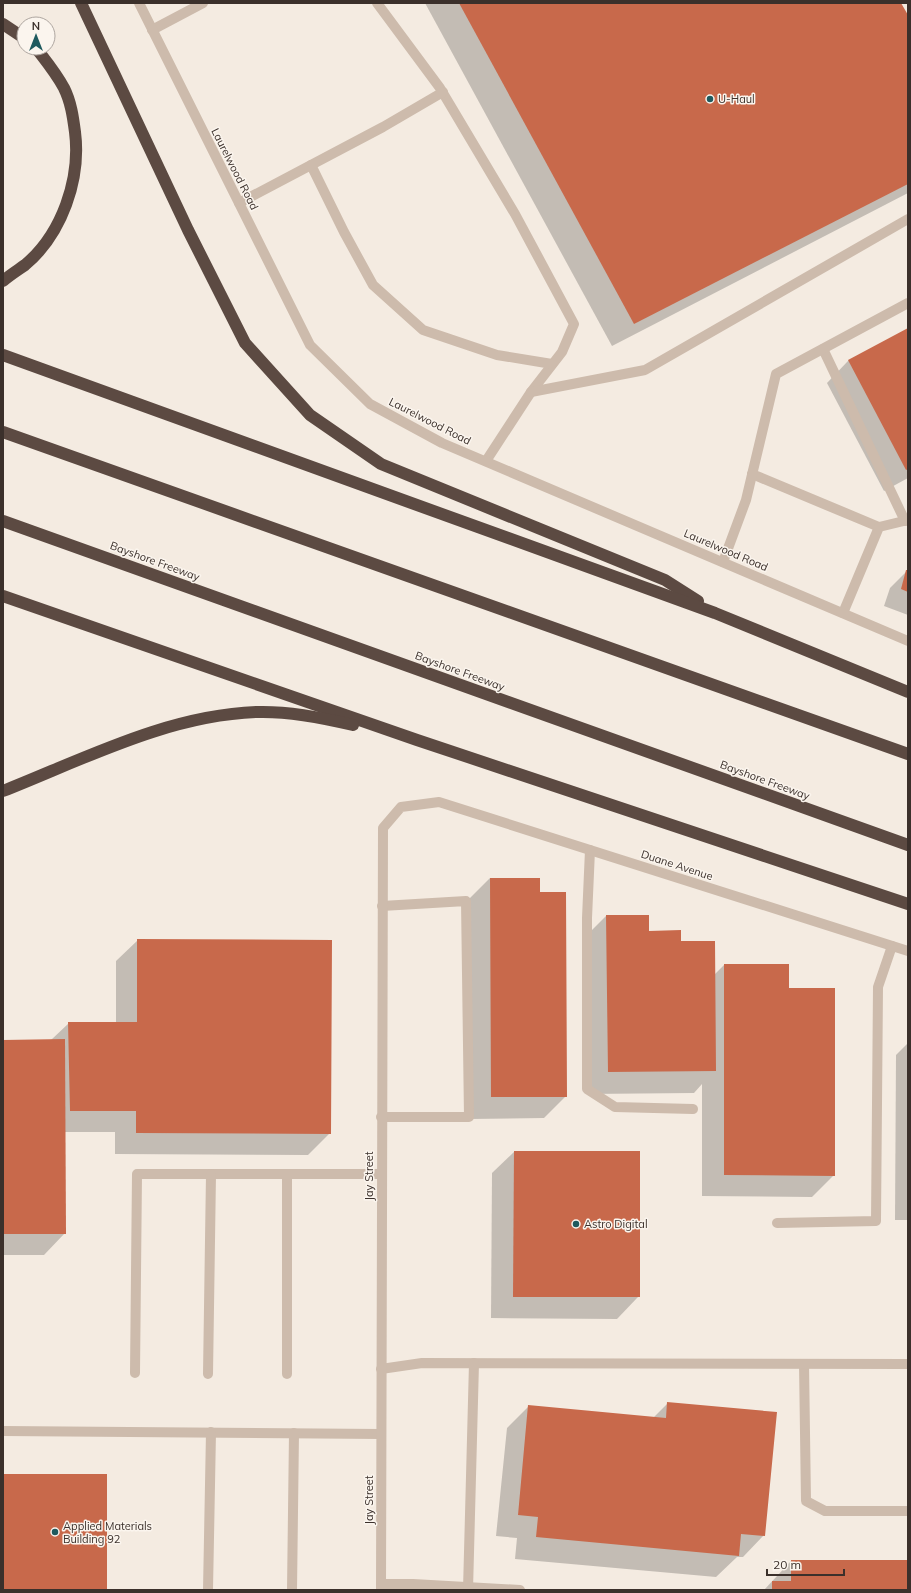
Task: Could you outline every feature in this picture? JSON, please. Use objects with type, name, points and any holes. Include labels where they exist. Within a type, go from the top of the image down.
[{"type":"highway","points":[[81,3],[188,230],[245,343],[310,415],[381,464],[665,580],[715,613]]},
{"type":"highway","points":[[3,24],[16,33]]},
{"type":"highway","points":[[3,281],[26,264],[45,242],[62,214],[73,186],[77,150],[73,112],[64,89],[53,69],[42,56]]},
{"type":"highway","points":[[3,355],[715,613],[908,692]]},
{"type":"highway","points":[[3,432],[908,754]]},
{"type":"highway","name":"Bayshore Freeway","points":[[3,521],[908,845]]},
{"type":"highway","points":[[3,596],[417,740],[908,904]]},
{"type":"highway","points":[[3,792],[154,730],[203,717],[258,712],[321,718],[417,740]]},
{"type":"street","name":"Laurelwood Road","points":[[139,3],[310,345],[370,404],[442,443],[908,641]]},
{"type":"street","points":[[152,30],[203,3]]},
{"type":"street","points":[[377,3],[443,92],[515,214],[574,324],[562,352],[531,392],[486,461]]},
{"type":"street","points":[[239,203],[443,92]]},
{"type":"street","points":[[311,165],[344,232],[373,285],[423,330],[497,356],[552,364]]},
{"type":"street","points":[[531,392],[645,370],[908,219]]},
{"type":"street","points":[[722,562],[746,500],[776,374],[908,303]]},
{"type":"street","points":[[752,474],[879,528],[907,520],[823,349]]},
{"type":"street","points":[[843,613],[879,528]]},
{"type":"street","name":"Duane Avenue","points":[[439,802],[908,951]]},
{"type":"street","name":"Jay Street","points":[[381,1587],[381,1118],[383,828],[401,807],[439,802]]},
{"type":"street","points":[[590,850],[587,918],[587,1089],[616,1107],[693,1109]]},
{"type":"street","points":[[381,1118],[469,1118],[466,901],[382,906]]},
{"type":"street","points":[[778,1223],[876,1221],[878,987],[892,946]]},
{"type":"street","points":[[135,1373],[137,1174],[382,1174]]},
{"type":"street","points":[[208,1374],[211,1174]]},
{"type":"street","points":[[287,1174],[287,1374]]},
{"type":"street","points":[[381,1369],[422,1363],[908,1364]]},
{"type":"street","points":[[468,1588],[474,1363]]},
{"type":"street","points":[[804,1364],[806,1501],[825,1511],[908,1511]]},
{"type":"street","points":[[3,1431],[381,1434]]},
{"type":"street","points":[[208,1590],[211,1432]]},
{"type":"street","points":[[292,1590],[294,1433]]},
{"type":"street","points":[[381,1587],[520,1590]]},
{"type":"building","name":"U-Haul","points":[[459,3],[901,3],[908,15],[908,184],[634,324]]},
{"type":"building","points":[[908,328],[908,469],[906,470],[848,360]]},
{"type":"building","points":[[906,570],[908,570],[908,592],[901,589]]},
{"type":"building","points":[[490,878],[540,878],[540,892],[566,892],[567,1097],[491,1097]]},
{"type":"building","points":[[606,915],[649,915],[649,931],[681,930],[681,941],[715,941],[716,1071],[608,1072]]},
{"type":"building","points":[[137,939],[332,940],[331,1134],[136,1133],[136,1111],[70,1111],[68,1022],[137,1022]]},
{"type":"building","points":[[724,964],[789,964],[789,988],[835,988],[835,1176],[724,1175]]},
{"type":"building","points":[[65,1039],[66,1234],[3,1234],[3,1040]]},
{"type":"building","name":"Astro Digital","points":[[514,1151],[640,1151],[640,1297],[513,1297]]},
{"type":"building","points":[[667,1402],[777,1412],[765,1536],[741,1534],[739,1556],[536,1537],[538,1517],[518,1515],[528,1405],[666,1418]]},
{"type":"building","name":"Applied Materials Building 92","points":[[3,1474],[107,1474],[107,1590],[3,1590]]},
{"type":"building","points":[[791,1560],[908,1560],[908,1590],[772,1590],[772,1581],[791,1581]]},
{"type":"place","name":"U-Haul","points":[[710,99]]},
{"type":"place","name":"Astro Digital","points":[[576,1224]]},
{"type":"place","name":"Applied Materials Building 92","points":[[55,1532]]}]
